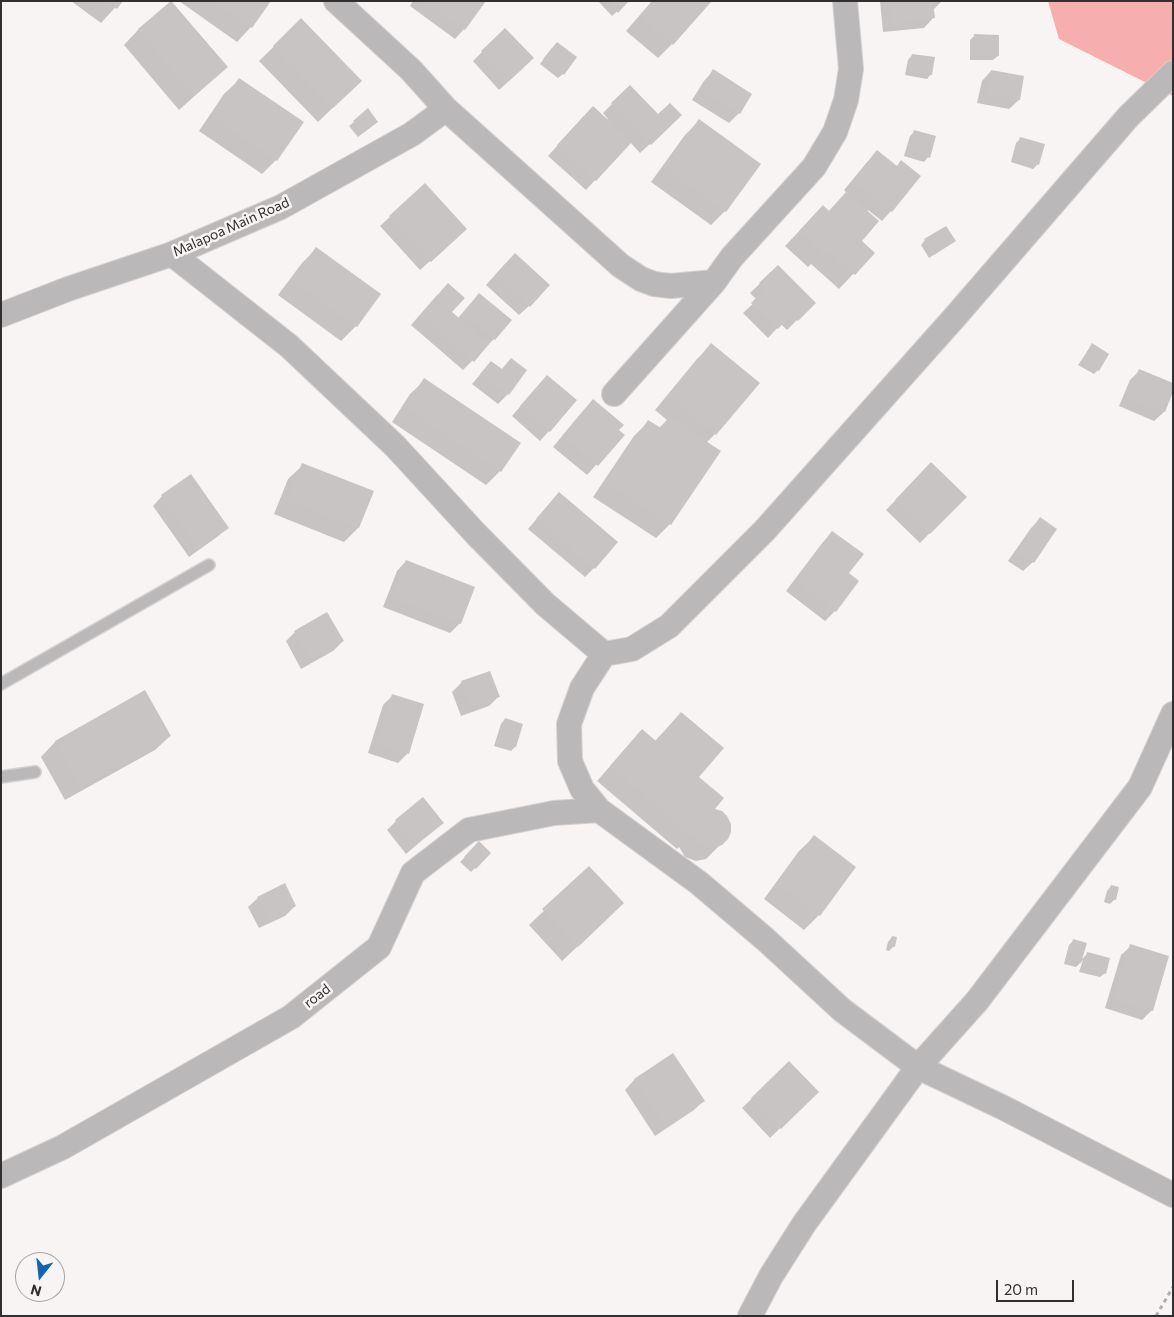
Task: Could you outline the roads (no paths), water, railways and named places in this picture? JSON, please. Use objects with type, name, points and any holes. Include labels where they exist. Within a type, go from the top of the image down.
[{"type":"street","points":[[336,1],[411,70],[446,109],[621,266],[641,279],[654,284],[671,286],[714,282]]},
{"type":"street","points":[[614,394],[714,282],[732,257],[814,167],[835,132],[846,100],[851,69],[845,1]]},
{"type":"street","points":[[1173,73],[1128,117],[954,318],[765,530],[669,626],[632,649],[604,654],[582,688],[569,724],[570,761],[582,789],[600,810],[699,883],[765,939],[842,1010],[918,1067],[1004,1108],[1173,1195]]},
{"type":"street","name":"Malapoa Main Road","points":[[1,315],[68,289],[172,254],[281,206],[412,134],[446,109]]},
{"type":"street","points":[[172,254],[289,346],[395,446],[476,534],[545,604],[604,654]]},
{"type":"street","points":[[750,1316],[771,1276],[804,1224],[918,1067],[976,1001],[1140,787],[1173,714]]},
{"type":"street","name":"road","points":[[1,1176],[63,1146],[291,1017],[379,947],[413,873],[469,830],[554,813],[600,810]]},
{"type":"lane","points":[[1,684],[208,565]]},
{"type":"lane","points":[[1,777],[36,772]]}]
